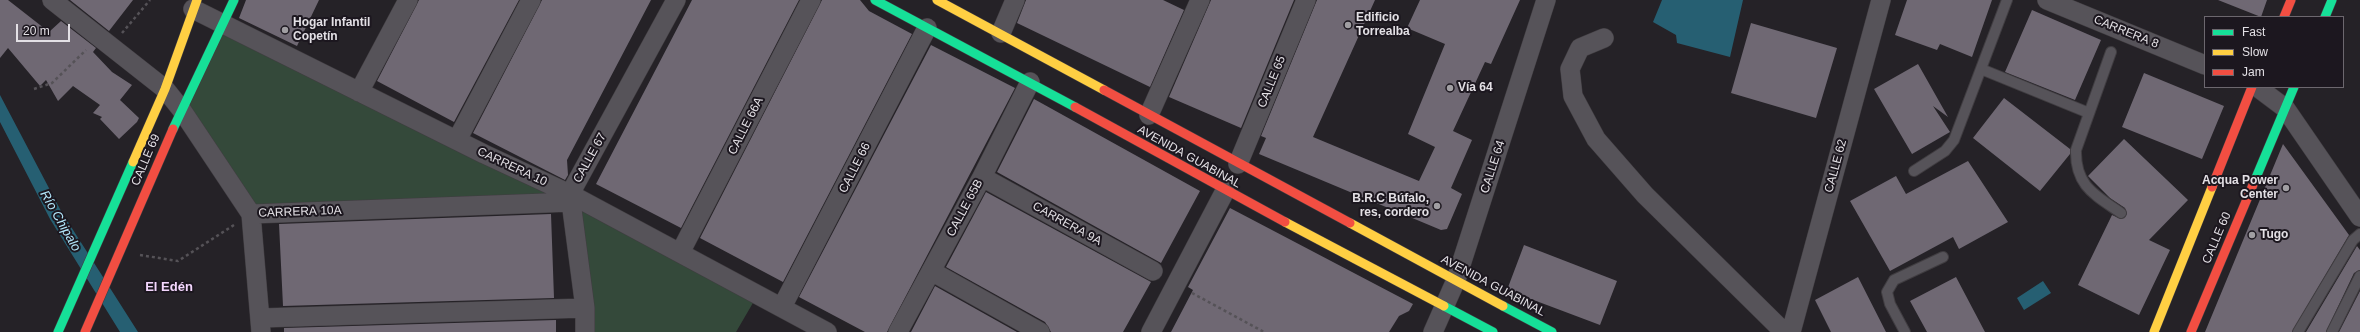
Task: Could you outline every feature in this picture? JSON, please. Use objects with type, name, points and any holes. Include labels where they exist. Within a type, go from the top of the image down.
[{"type":"main road","name":"CALLE 69","points":[[85,332],[181,109],[224,25],[234,0]]},
{"type":"main road","name":"AVENIDA GUABINAL","points":[[875,0],[1030,82],[1225,190],[1493,332]]},
{"type":"main road","name":"AVENIDA GUABINAL","points":[[937,0],[1001,33],[1238,164],[1552,332]]},
{"type":"main road","points":[[2284,16],[2291,0]]},
{"type":"main road","points":[[2325,16],[2332,0]]},
{"type":"main road","name":"CALLE 69","points":[[58,332],[165,89],[195,5]]},
{"type":"main road","name":"CALLE 60","points":[[2154,332],[2252,88]]},
{"type":"main road","name":"CALLE 60","points":[[2191,332],[2294,88]]},
{"type":"street","name":"CARRERA 10A","points":[[52,0],[165,89],[181,109],[252,214],[571,198]]},
{"type":"street","points":[[359,92],[408,0]]},
{"type":"street","points":[[457,140],[531,0]]},
{"type":"street","name":"CALLE 67","points":[[571,198],[676,0]]},
{"type":"street","name":"CALLE 66A","points":[[680,253],[811,0]]},
{"type":"street","points":[[1001,33],[1015,0]]},
{"type":"street","points":[[1149,115],[1200,0]]},
{"type":"street","name":"CALLE 65","points":[[1238,164],[1306,0]]},
{"type":"street","name":"CALLE 64","points":[[1433,332],[1456,280],[1546,0]]},
{"type":"street","name":"CALLE 62","points":[[1791,332],[1881,0]]},
{"type":"street","name":"CARRERA 8","points":[[2047,0],[2204,64]]},
{"type":"street","name":"CARRERA 10","points":[[195,5],[224,25],[457,140],[680,253],[756,296],[782,307],[827,332]]},
{"type":"street","name":"CALLE 66","points":[[782,307],[927,28]]},
{"type":"street","points":[[1604,38],[1580,48],[1570,69],[1572,96],[1596,139],[1645,195],[1784,332]]},
{"type":"street","name":"CALLE 65B","points":[[898,332],[982,177],[1030,82]]},
{"type":"street","points":[[2258,88],[2285,108],[2360,217]]},
{"type":"street","name":"CARRERA 9A","points":[[982,177],[1153,271]]},
{"type":"street","points":[[1151,332],[1225,190]]},
{"type":"street","points":[[571,198],[585,308],[585,332]]},
{"type":"street","points":[[252,214],[261,325],[585,308]]},
{"type":"street","points":[[931,271],[1030,330]]},
{"type":"lane","points":[[1914,171],[1945,151],[1954,140],[2007,0]]},
{"type":"lane","points":[[2111,52],[2076,150],[2076,166],[2081,180],[2093,194],[2121,213]]},
{"type":"lane","points":[[1981,69],[2089,113]]},
{"type":"lane","points":[[2298,332],[2353,240],[2360,234]]},
{"type":"lane","points":[[1905,332],[1890,304],[1887,292],[1894,280],[1943,257]]},
{"type":"lane","points":[[2332,332],[2360,276]]},
{"type":"path","points":[[34,89],[52,83],[105,42],[150,0]]},
{"type":"path","points":[[119,252],[178,261],[252,214]]},
{"type":"path","points":[[1177,284],[1264,332]]},
{"type":"green space","points":[[224,25],[757,296],[736,332],[585,332],[572,202],[251,214],[181,109]]},
{"type":"water","points":[[1662,0],[1743,0],[1730,57],[1677,43],[1676,35],[1653,22]]},
{"type":"water","name":"Río Chipalo","points":[[0,95],[61,211],[138,332],[120,332],[50,219],[0,122]]},
{"type":"water","points":[[2043,281],[2051,293],[2024,310],[2017,298]]},
{"type":"building","points":[[0,0],[8,0],[49,32],[61,21],[96,48],[93,52],[112,72],[132,85],[120,100],[139,118],[137,122],[119,139],[100,119],[102,117],[93,113],[100,105],[73,86],[58,101],[46,80],[40,86],[8,48],[0,58]]},
{"type":"building","points":[[70,0],[133,0],[109,31]]},
{"type":"building","name":"Hogar Infantil Copetín","points":[[246,0],[319,0],[297,46],[239,18]]},
{"type":"building","points":[[419,0],[519,0],[454,122],[377,81]]},
{"type":"building","points":[[542,0],[651,0],[567,160],[568,175],[565,180],[473,133]]},
{"type":"building","points":[[692,0],[799,0],[681,228],[596,184]]},
{"type":"building","points":[[822,0],[860,0],[869,11],[912,34],[783,282],[700,238]]},
{"type":"building","points":[[1026,0],[1163,0],[1184,10],[1150,87],[1017,23]]},
{"type":"building","points":[[1211,0],[1294,0],[1241,128],[1169,97]]},
{"type":"building","points":[[1317,0],[1375,0],[1313,137],[1419,181],[1435,147],[1408,134],[1445,44],[1407,28],[1420,0],[1520,0],[1491,64],[1485,62],[1453,131],[1472,140],[1451,188],[1462,194],[1447,229],[1441,230],[1259,154],[1266,138],[1261,136]]},
{"type":"building","points":[[1907,0],[1992,0],[1972,57],[1940,44],[1937,50],[1895,35]]},
{"type":"building","points":[[2218,0],[2267,0],[2261,16]]},
{"type":"building","points":[[2032,10],[2101,40],[2075,100],[2005,72]]},
{"type":"building","points":[[1751,23],[1837,48],[1816,118],[1731,93]]},
{"type":"building","points":[[931,45],[1015,88],[887,332],[865,332],[799,297]]},
{"type":"building","points":[[1918,64],[1948,117],[1933,106],[1950,132],[1912,154],[1874,89]]},
{"type":"building","points":[[2144,73],[2224,106],[2202,159],[2122,127]]},
{"type":"building","points":[[2004,98],[2070,149],[2070,154],[2040,191],[1973,138]]},
{"type":"building","points":[[1034,99],[1200,191],[1161,263],[997,172]]},
{"type":"building","points":[[2124,139],[2188,200],[2149,240],[2170,250],[2139,315],[2078,285],[2112,215],[2121,219],[2127,214],[2125,208],[2110,198],[2088,176]]},
{"type":"building","name":"Acqua Power Center","points":[[2283,144],[2349,235],[2292,332],[2205,332]]},
{"type":"building","points":[[1968,161],[2008,222],[1959,249],[1953,237],[1890,271],[1850,201],[1896,176],[1906,194]]},
{"type":"building","points":[[986,192],[1151,282],[1123,332],[1051,332],[1045,322],[946,267]]},
{"type":"building","points":[[1230,208],[1413,304],[1409,311],[1399,316],[1389,332],[1171,332],[1193,290],[1188,287]]},
{"type":"building","points":[[551,214],[554,298],[283,306],[279,224]]},
{"type":"building","points":[[1524,245],[1617,281],[1600,325],[1507,290]]},
{"type":"building","points":[[2357,246],[2360,250],[2360,270],[2354,273],[2326,332],[2306,332]]},
{"type":"building","points":[[1858,277],[1886,332],[1831,332],[1815,300]]},
{"type":"building","points":[[1956,277],[1985,332],[1927,332],[1910,301]]},
{"type":"building","points":[[935,286],[1017,332],[911,332]]},
{"type":"building","points":[[2360,291],[2360,332],[2339,332]]},
{"type":"building","points":[[556,320],[556,332],[284,332],[284,328]]},
{"type":"traffic: fast","points":[[173,129],[234,0]]},
{"type":"traffic: fast","points":[[875,0],[1075,107]]},
{"type":"traffic: fast","points":[[2325,16],[2332,0]]},
{"type":"traffic: fast","points":[[2255,180],[2294,88]]},
{"type":"traffic: fast","points":[[58,332],[133,162]]},
{"type":"traffic: fast","points":[[1444,306],[1493,332]]},
{"type":"traffic: fast","points":[[1503,306],[1552,332]]},
{"type":"traffic: slow","points":[[133,162],[165,89],[197,0]]},
{"type":"traffic: slow","points":[[937,0],[1104,90]]},
{"type":"traffic: slow","points":[[2154,332],[2212,187]]},
{"type":"traffic: slow","points":[[1285,222],[1444,306]]},
{"type":"traffic: slow","points":[[1350,223],[1503,306]]},
{"type":"traffic: jam","points":[[2284,16],[2291,0]]},
{"type":"traffic: jam","points":[[2212,187],[2252,88]]},
{"type":"traffic: jam","points":[[1104,90],[1350,223]]},
{"type":"traffic: jam","points":[[1075,107],[1285,222]]},
{"type":"traffic: jam","points":[[85,332],[173,129]]},
{"type":"traffic: jam","points":[[2191,332],[2255,180]]},
{"type":"place","name":"Edificio Torrealba","points":[[1348,25]]},
{"type":"place","name":"Hogar Infantil Copetín","points":[[285,30]]},
{"type":"place","name":"Vía 64","points":[[1450,88]]},
{"type":"place","name":"Acqua Power Center","points":[[2286,188]]},
{"type":"place","name":"B.R.C Búfalo, res, cordero","points":[[1437,206]]},
{"type":"place","name":"Tugo","points":[[2252,235]]},
{"type":"district","name":"El Edén","points":[[169,287]]}]
